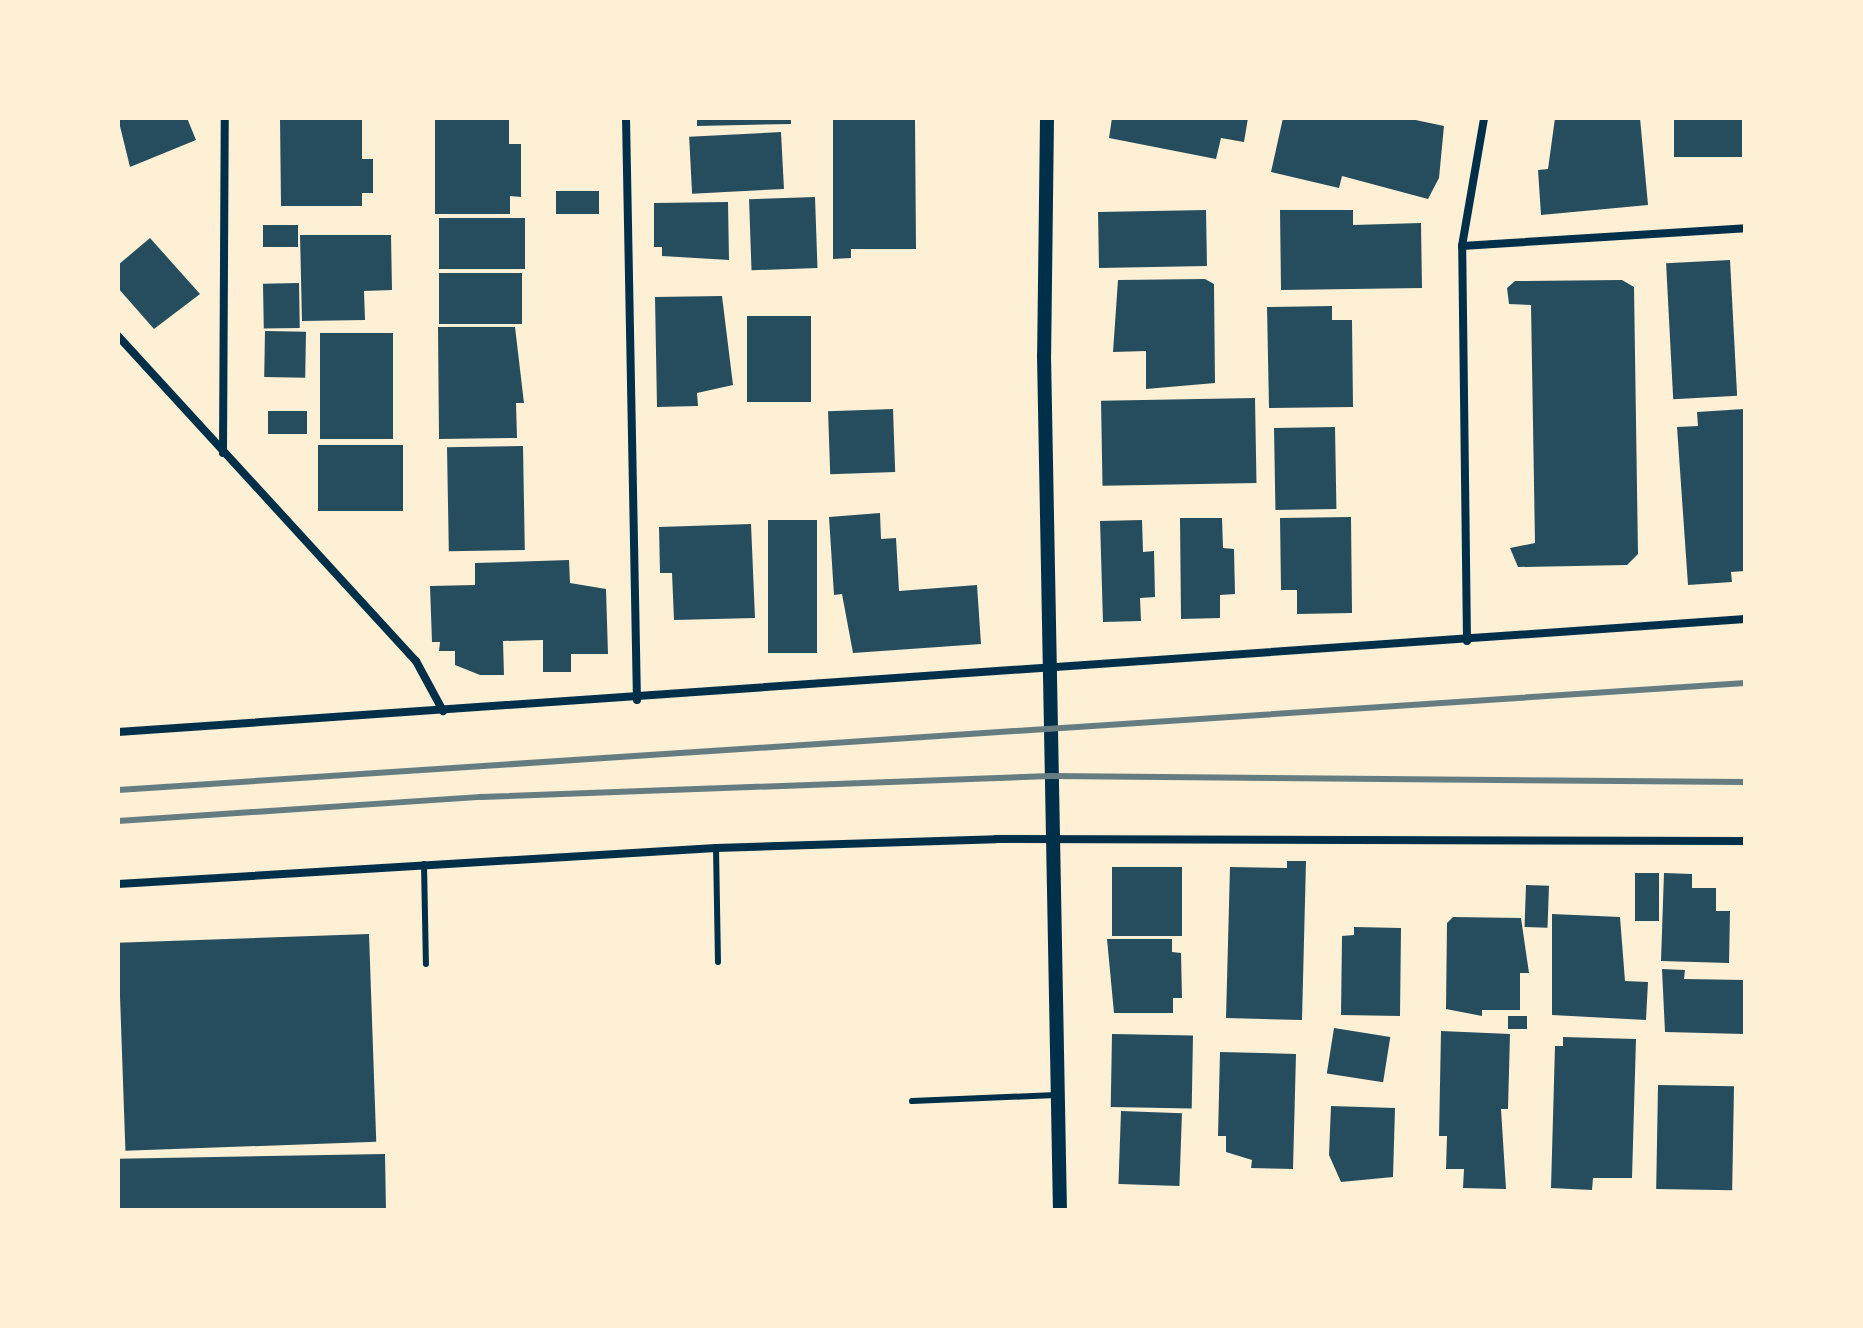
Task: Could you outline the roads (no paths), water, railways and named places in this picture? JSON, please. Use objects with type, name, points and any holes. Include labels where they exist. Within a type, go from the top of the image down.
[{"type":"street","points":[[223,453],[225,118]]},
{"type":"street","points":[[626,118],[637,700]]},
{"type":"street","points":[[1047,118],[1050,668],[1060,1210]]},
{"type":"street","points":[[1467,641],[1462,246],[1484,118]]},
{"type":"street","points":[[1462,246],[1745,228]]},
{"type":"street","points":[[118,336],[416,661],[443,711]]},
{"type":"street","points":[[118,732],[637,700],[1745,619]]},
{"type":"street","points":[[118,884],[716,848],[1053,839],[1745,841]]},
{"type":"lane","points":[[716,848],[718,962]]},
{"type":"lane","points":[[424,864],[426,964]]},
{"type":"lane","points":[[912,1101],[1057,1095]]},
{"type":"railway","points":[[118,790],[1745,683]]},
{"type":"railway","points":[[118,821],[481,797],[1051,776],[1745,782]]}]
